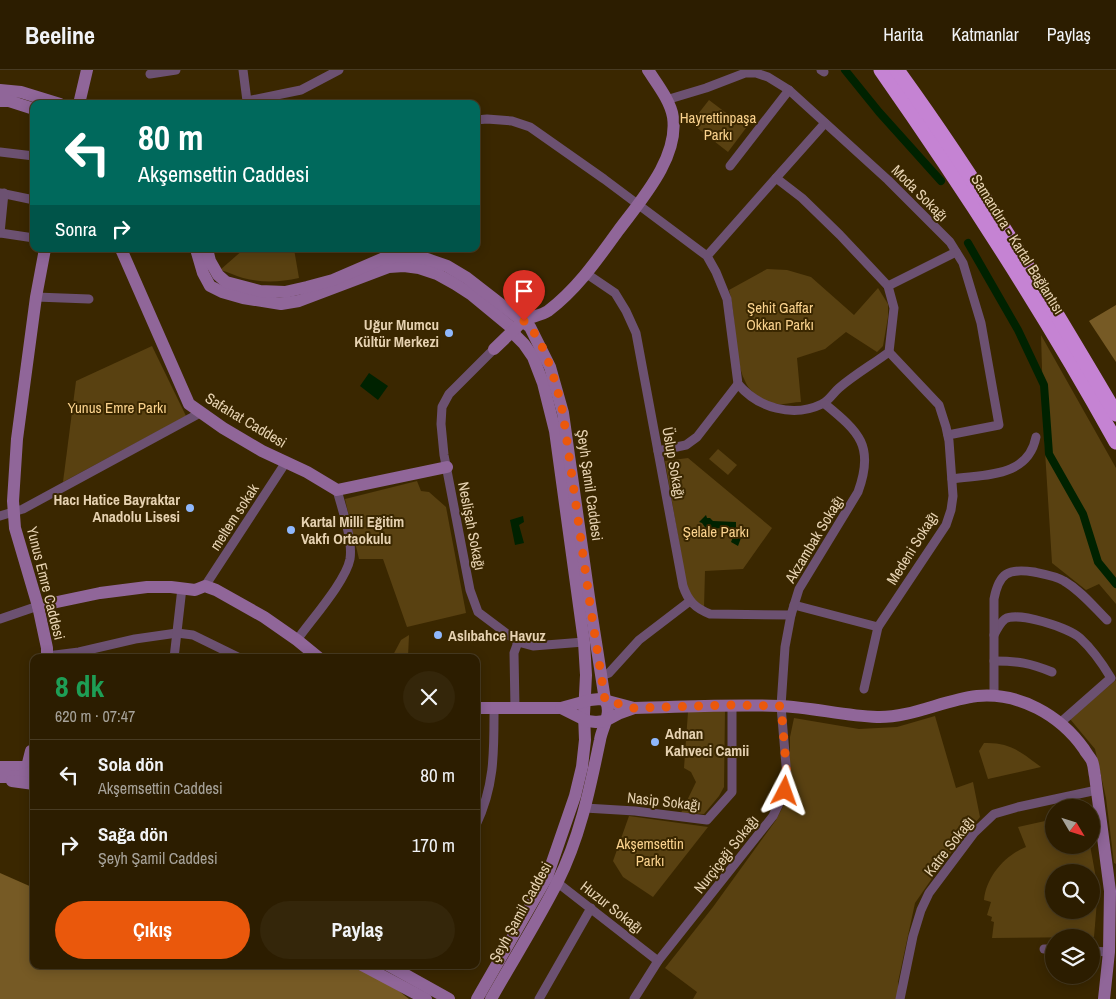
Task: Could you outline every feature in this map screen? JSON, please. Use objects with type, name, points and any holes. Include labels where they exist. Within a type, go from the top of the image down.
[{"type":"highway","name":"Samandıra - Kartal Bağlantısı","points":[[881,70],[964,192],[1028,291],[1116,442]]},
{"type":"highway","name":"Samandıra - Kartal Bağlantısı","points":[[897,70],[926,110],[1029,268],[1116,414]]},
{"type":"street","points":[[80,100],[87,70]]},
{"type":"street","points":[[150,74],[176,70]]},
{"type":"street","points":[[242,70],[247,100]]},
{"type":"street","points":[[257,100],[301,90],[339,70]]},
{"type":"street","points":[[494,349],[516,334],[524,321],[538,316],[567,295],[587,274],[652,186],[672,140],[673,117],[666,100],[648,70]]},
{"type":"street","name":"Moda Sokağı","points":[[666,100],[706,88],[745,73],[756,73],[768,77],[789,90],[888,180],[950,242],[963,263],[981,323],[999,425],[948,436]]},
{"type":"street","points":[[0,90],[21,92],[47,100]]},
{"type":"street","points":[[730,166],[789,90]]},
{"type":"street","points":[[0,101],[9,101],[30,108]]},
{"type":"street","points":[[480,120],[512,121],[530,127],[706,256],[716,272],[726,299],[738,384],[747,394],[764,405],[781,410],[816,407],[825,404],[838,389],[889,352],[894,308],[888,286],[802,198],[776,178]]},
{"type":"street","points":[[706,256],[824,123]]},
{"type":"street","points":[[0,152],[30,156]]},
{"type":"street","points":[[30,199],[2,193],[0,233],[30,237]]},
{"type":"street","name":"Yunus Emre Caddesi","points":[[44,252],[36,297],[17,439],[14,512],[15,528],[38,606],[47,654]]},
{"type":"street","name":"Safahat Caddesi","points":[[122,252],[189,404],[200,413],[254,446],[338,490]]},
{"type":"street","name":"Şeyh Şamil Caddesi","points":[[197,252],[203,272],[210,286],[242,298],[281,304],[300,301],[389,268],[404,266],[419,268],[437,274],[472,295],[516,334],[533,357],[543,383],[554,424],[584,642],[585,740],[583,758],[553,879]]},
{"type":"street","name":"Şeyh Şamil Caddesi","points":[[208,252],[210,261],[218,275],[226,282],[260,292],[284,292],[333,280],[384,258],[405,256],[427,259],[447,266],[467,278],[524,321],[533,332],[550,367],[563,413],[601,676],[608,709],[585,808],[574,842],[480,997]]},
{"type":"street","points":[[888,286],[956,252]]},
{"type":"street","name":"Üslup Sokağı","points":[[587,274],[615,293],[636,333],[683,586],[690,601]]},
{"type":"street","points":[[36,297],[89,299]]},
{"type":"street","points":[[516,334],[526,338],[533,332],[538,316]]},
{"type":"street","name":"Neslişah Sokağı","points":[[494,349],[449,394],[442,407],[441,424],[447,467],[470,590],[478,612],[518,642],[533,646],[584,642]]},
{"type":"street","name":"Medeni Sokağı","points":[[878,627],[946,525],[953,496],[948,436],[939,405],[889,352]]},
{"type":"street","points":[[658,451],[686,445],[697,437],[738,384]]},
{"type":"street","name":"Akzambak Sokağı","points":[[781,706],[785,647],[790,615],[799,589],[858,492],[865,475],[866,457],[864,446],[850,426],[825,404]]},
{"type":"street","points":[[0,516],[23,510],[200,413]]},
{"type":"street","points":[[952,479],[1004,472],[1023,463],[1030,455],[1036,437]]},
{"type":"street","name":"meltem sokak","points":[[206,586],[286,462]]},
{"type":"street","points":[[297,640],[344,575],[350,558],[348,536],[338,490],[447,467]]},
{"type":"street","points":[[994,695],[994,599],[997,586],[1003,576],[1010,571],[1021,570],[1042,573],[1062,579],[1084,596],[1107,620]]},
{"type":"street","points":[[0,618],[38,606],[100,594],[147,587],[196,590],[206,586],[240,602],[297,640],[314,654]]},
{"type":"street","points":[[174,654],[182,588]]},
{"type":"street","points":[[601,676],[609,673],[639,640],[690,601],[700,610],[710,614],[790,615]]},
{"type":"street","points":[[794,605],[878,627],[864,689]]},
{"type":"street","points":[[994,635],[999,625],[1006,618],[1017,616],[1065,629],[1078,636],[1095,653],[1111,678],[1061,722]]},
{"type":"street","points":[[66,654],[135,639],[177,633],[193,635],[232,654]]},
{"type":"street","points":[[515,708],[514,653],[518,642]]},
{"type":"street","points":[[994,661],[1018,661],[1052,672]]},
{"type":"street","points":[[480,708],[561,708],[595,699],[634,708],[732,705],[781,706],[877,717],[906,713],[976,696],[994,695],[1012,698],[1048,713],[1061,722],[1078,740],[1092,761],[1113,904],[1104,999]]},
{"type":"street","name":"Nasip Sokağı","points":[[585,808],[634,811],[707,820],[732,792],[732,705]]},
{"type":"street","name":"Nurçiçeği Sokağı","points":[[634,999],[658,961],[773,816],[785,791],[787,776],[781,706]]},
{"type":"street","points":[[480,807],[494,770],[494,708]]},
{"type":"street","points":[[561,708],[592,722],[605,722],[620,713],[634,708]]},
{"type":"street","points":[[0,767],[30,772]]},
{"type":"street","points":[[0,778],[20,776],[30,772]]},
{"type":"street","name":"Katre Sokağı","points":[[900,999],[913,936],[921,910],[930,893],[974,833],[994,814],[1097,790]]},
{"type":"street","name":"Huzur Sokağı","points":[[553,879],[658,961]]},
{"type":"street","points":[[539,999],[591,908]]},
{"type":"street","points":[[1100,952],[1109,952]]},
{"type":"street","points":[[370,969],[426,999]]},
{"type":"street","points":[[396,969],[449,999]]},
{"type":"green space","name":"Hayrettinpaşa Parkı","points":[[709,100],[746,128],[728,152],[691,123]]},
{"type":"green space","points":[[241,252],[295,252],[299,278],[258,281],[220,270]]},
{"type":"green space","name":"Şehit Gaffar Okkan Parkı","points":[[767,269],[787,270],[811,277],[854,315],[878,288],[888,304],[888,317],[883,346],[877,352],[846,332],[825,349],[797,358],[801,402],[778,404],[758,397],[747,386],[741,371],[729,290]]},
{"type":"green space","points":[[1041,335],[1116,468],[1116,604],[1099,584],[1086,590],[1052,563],[1044,435]]},
{"type":"green space","name":"Yunus Emre Parkı","points":[[152,346],[186,416],[63,482],[76,381]]},
{"type":"green space","points":[[718,449],[737,465],[728,475],[709,459]]},
{"type":"green space","name":"Şelale Parkı","points":[[688,458],[772,528],[743,569],[705,571],[704,608],[694,602],[687,589],[665,461]]},
{"type":"green space","points":[[417,481],[421,491],[429,492],[446,507],[466,613],[407,627],[383,559],[359,559],[345,499]]},
{"type":"green space","points":[[409,635],[408,654],[394,654],[401,640]]},
{"type":"green space","points":[[1116,680],[1116,864],[1114,863],[1106,798],[1095,749],[1070,719]]},
{"type":"green space","name":"Akşemsettin Parkı","points":[[725,710],[724,787],[704,814],[681,813],[696,782],[691,772],[684,768],[688,712]]},
{"type":"green space","points":[[935,716],[956,788],[973,782],[980,817],[942,864],[915,903],[898,982],[898,999],[693,999],[697,992],[665,968],[713,907],[776,820],[790,793],[790,737],[794,718],[859,729],[897,727]]},
{"type":"green space","points":[[984,743],[1008,746],[1041,767],[988,779],[979,751]]},
{"type":"green space","name":"Akşemsettin Parkı","points":[[629,816],[708,827],[653,897],[623,877],[613,861]]},
{"type":"green space","points":[[1045,821],[1045,854],[1092,854],[1093,864],[1045,864],[1045,919],[1096,919],[1095,929],[1045,929],[1045,937],[992,938],[994,922],[991,921],[992,917],[987,915],[991,902],[984,900],[988,883],[1004,861],[1026,847],[1018,827]]},
{"type":"shaded area","points":[[1116,305],[1116,362],[1089,321]]},
{"type":"shaded area","points":[[369,373],[388,386],[378,400],[360,386]]},
{"type":"shaded area","points":[[706,515],[707,518],[713,521],[736,522],[741,538],[738,546],[731,542],[733,537],[731,530],[721,528],[707,530],[699,522]]},
{"type":"shaded area","points":[[523,516],[524,522],[519,525],[524,543],[515,545],[510,520]]},
{"type":"shaded area","points":[[0,873],[30,886],[30,969],[361,969],[409,999],[0,999]]},
{"type":"waterway","points":[[845,70],[879,112],[941,181]]},
{"type":"waterway","points":[[968,243],[1018,330],[1044,385],[1049,454],[1083,514],[1098,562],[1116,584]]},
{"type":"place","name":"Uğur Mumcu Kültür Merkezi","points":[[449,333]]},
{"type":"place","name":"Hacı Hatice Bayraktar Anadolu Lisesi","points":[[190,508]]},
{"type":"place","name":"Kartal Milli Eğitim Vakfı Ortaokulu","points":[[291,530]]},
{"type":"place","name":"Aslıbahce Havuz","points":[[438,635]]},
{"type":"place","name":"Adnan Kahveci Camii","points":[[655,742]]},
{"type":"route","points":[[524,321],[530,327],[550,367],[563,413],[605,700],[634,708],[732,705],[781,706],[787,776],[785,791]]}]
